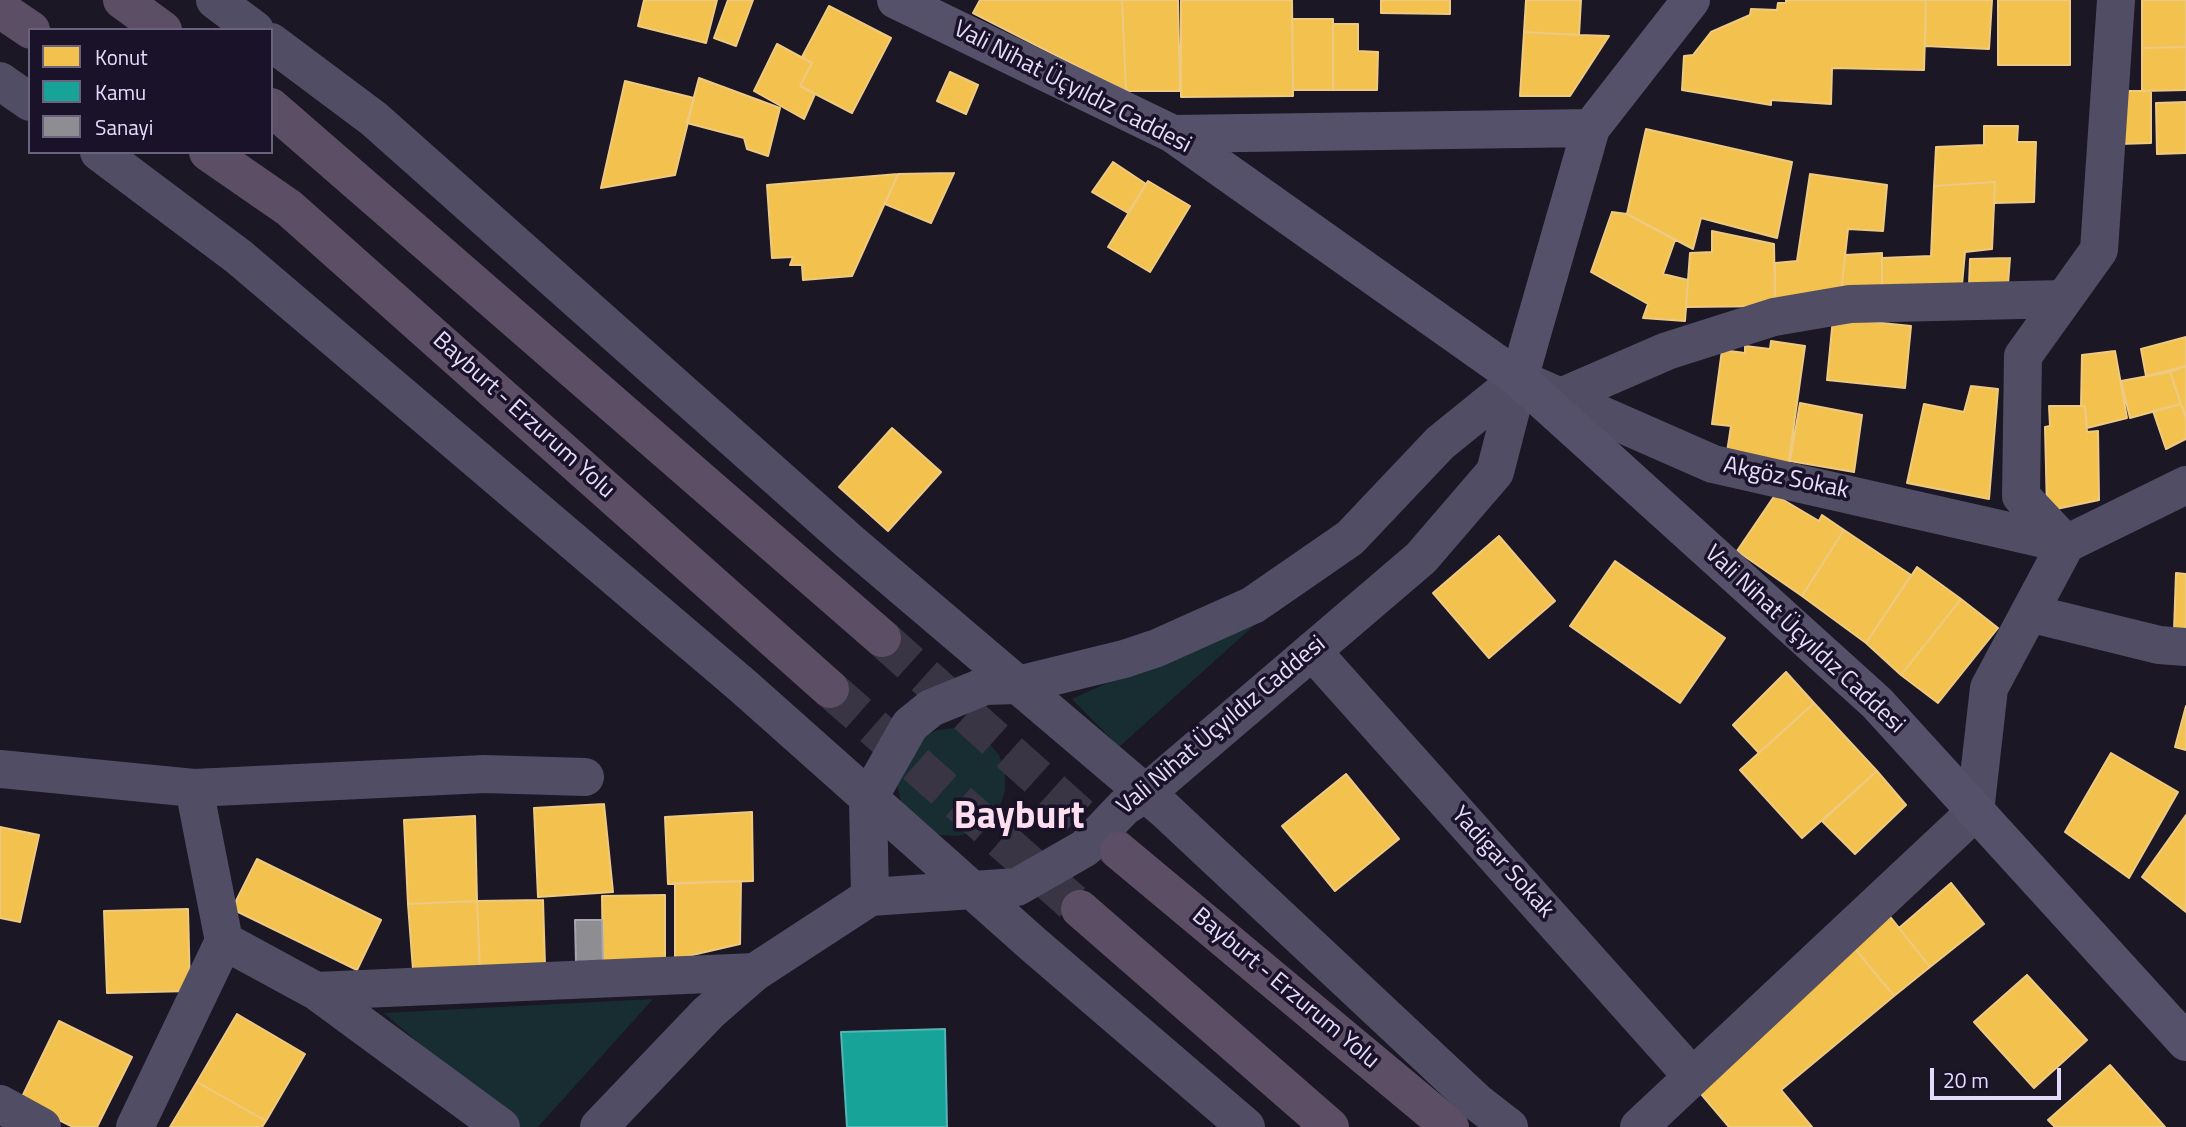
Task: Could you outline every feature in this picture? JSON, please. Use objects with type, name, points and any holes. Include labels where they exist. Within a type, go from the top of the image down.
[{"type":"highway","points":[[122,0],[160,28]]},
{"type":"highway","points":[[0,9],[28,28]]},
{"type":"highway","points":[[273,109],[883,638]]},
{"type":"highway","name":"Bayburt - Erzurum Yolu","points":[[211,154],[289,208],[830,689]]},
{"type":"highway","name":"Bayburt - Erzurum Yolu","points":[[1119,851],[1450,1127]]},
{"type":"highway","points":[[1080,908],[1330,1127]]},
{"type":"main road","name":"Vali Nihat Üçyıldız Caddesi","points":[[895,0],[1173,134],[1519,379],[1877,702],[2186,1042]]},
{"type":"main road","points":[[1519,379],[1591,128],[1691,0]]},
{"type":"main road","points":[[1173,134],[1591,128]]},
{"type":"street","points":[[215,0],[252,28]]},
{"type":"street","points":[[2066,544],[2021,496],[2023,356],[2099,250],[2116,0]]},
{"type":"street","points":[[273,43],[374,119],[851,543],[1146,793],[1478,1103],[1509,1127]]},
{"type":"street","points":[[0,81],[28,101]]},
{"type":"street","points":[[102,154],[239,257],[743,686],[868,799],[1246,1127]]},
{"type":"street","points":[[1562,397],[1667,351],[1774,317],[1850,304],[2064,299]]},
{"type":"street","points":[[599,1127],[708,1013],[755,972],[870,897],[868,799],[910,724],[931,708],[985,686],[1018,685],[1157,648],[1253,605],[1350,538],[1440,443],[1519,379]]},
{"type":"street","name":"Akgöz Sokak","points":[[1519,379],[1713,464],[2066,544]]},
{"type":"street","name":"Vali Nihat Üçyıldız Caddesi","points":[[870,897],[1017,887],[1085,848],[1124,807],[1146,793],[1420,558],[1495,472],[1519,379]]},
{"type":"street","points":[[1639,1127],[1975,812],[1989,688],[2066,544],[2186,485]]},
{"type":"street","points":[[2029,613],[2158,645],[2186,647]]},
{"type":"street","name":"Yadigar Sokak","points":[[1312,651],[1692,1076]]},
{"type":"street","points":[[0,769],[194,788],[484,774],[585,777]]},
{"type":"street","points":[[135,1127],[224,942],[194,788]]},
{"type":"street","points":[[224,942],[316,991],[500,1127]]},
{"type":"street","points":[[316,991],[755,972]]},
{"type":"street","points":[[0,1104],[42,1127]]},
{"type":"green space","points":[[1279,603],[1119,747],[1072,699]]},
{"type":"green space","points":[[955,728],[973,733],[988,742],[999,755],[1005,772],[1005,790],[1000,807],[990,821],[975,831],[958,836],[941,835],[924,829],[901,802],[897,785],[921,738],[937,730]]},
{"type":"green space","points":[[653,999],[538,1127],[516,1127],[384,1013]]},
{"type":"building: Konut","points":[[644,0],[717,0],[706,43],[638,26]]},
{"type":"building: Konut","points":[[728,0],[753,0],[736,46],[714,38]]},
{"type":"building: Konut","points":[[980,0],[1122,0],[1126,91],[973,13]]},
{"type":"building: Konut","points":[[1122,0],[1178,0],[1180,91],[1126,91]]},
{"type":"building: Konut","points":[[1181,0],[1292,0],[1293,96],[1181,97]]},
{"type":"building: Konut","points":[[1381,0],[1450,0],[1450,14],[1381,13]]},
{"type":"building: Konut","points":[[1526,0],[1581,0],[1579,35],[1524,32]]},
{"type":"building: Konut","points":[[1786,0],[1926,0],[1924,70],[1832,68],[1831,104],[1771,100],[1771,105],[1682,90],[1684,56],[1693,55],[1711,32],[1750,15],[1751,9],[1777,10],[1778,3],[1786,3]]},
{"type":"building: Konut","points":[[1926,0],[1992,0],[1989,49],[1925,46]]},
{"type":"building: Konut","points":[[1998,0],[2070,0],[2070,65],[1998,65]]},
{"type":"building: Konut","points":[[2142,0],[2186,0],[2186,47],[2142,48]]},
{"type":"building: Konut","points":[[829,6],[891,38],[852,113],[800,86],[812,63],[802,57]]},
{"type":"building: Konut","points":[[1292,19],[1333,19],[1333,90],[1293,90]]},
{"type":"building: Konut","points":[[1333,24],[1358,24],[1358,51],[1378,52],[1377,90],[1333,90]]},
{"type":"building: Konut","points":[[1524,32],[1609,36],[1570,96],[1520,96]]},
{"type":"building: Konut","points":[[777,44],[812,63],[800,86],[815,94],[804,119],[754,91]]},
{"type":"building: Konut","points":[[2186,47],[2186,90],[2142,91],[2142,48]]},
{"type":"building: Konut","points":[[950,72],[978,85],[966,114],[937,101]]},
{"type":"building: Konut","points":[[699,78],[780,108],[768,156],[747,149],[744,138],[687,123]]},
{"type":"building: Konut","points":[[625,81],[694,98],[675,175],[601,188]]},
{"type":"building: Konut","points":[[2118,91],[2151,91],[2151,143],[2119,144]]},
{"type":"building: Konut","points":[[2186,102],[2186,153],[2157,154],[2156,103]]},
{"type":"building: Konut","points":[[1984,126],[2018,126],[2017,142],[2036,142],[2034,202],[1994,203],[1995,182],[1934,186],[1936,147],[1984,145]]},
{"type":"building: Konut","points":[[1646,129],[1792,162],[1777,238],[1701,218],[1693,249],[1627,214]]},
{"type":"building: Konut","points":[[1113,162],[1146,184],[1128,213],[1092,192]]},
{"type":"building: Konut","points":[[954,173],[931,223],[885,204],[898,174]]},
{"type":"building: Konut","points":[[898,174],[852,276],[803,280],[802,265],[790,265],[793,257],[772,258],[767,185]]},
{"type":"building: Konut","points":[[1810,174],[1887,185],[1883,231],[1848,229],[1841,293],[1775,302],[1775,263],[1797,261]]},
{"type":"building: Konut","points":[[1148,181],[1190,206],[1150,272],[1108,247]]},
{"type":"building: Konut","points":[[1995,182],[1992,249],[1965,252],[1962,285],[1882,290],[1882,258],[1931,256],[1934,186]]},
{"type":"building: Konut","points":[[1612,212],[1627,214],[1675,240],[1663,274],[1688,280],[1685,321],[1643,318],[1648,304],[1591,272]]},
{"type":"building: Konut","points":[[1712,231],[1774,244],[1775,306],[1686,307],[1690,253],[1712,252]]},
{"type":"building: Konut","points":[[1882,253],[1882,285],[1841,293],[1845,255]]},
{"type":"building: Konut","points":[[2010,258],[2008,284],[1969,285],[1970,259]]},
{"type":"building: Konut","points":[[1833,318],[1911,326],[1905,388],[1827,380]]},
{"type":"building: Konut","points":[[2186,337],[2186,366],[2146,376],[2141,349]]},
{"type":"building: Konut","points":[[1771,341],[1805,346],[1788,467],[1726,459],[1731,426],[1712,424],[1722,350],[1745,353],[1745,346],[1770,349]]},
{"type":"building: Konut","points":[[2115,351],[2127,418],[2087,428],[2085,406],[2081,406],[2082,355]]},
{"type":"building: Konut","points":[[2186,366],[2186,419],[2170,372]]},
{"type":"building: Konut","points":[[2170,372],[2181,404],[2130,418],[2121,381]]},
{"type":"building: Konut","points":[[1971,386],[1998,389],[1989,499],[1907,483],[1924,404],[1964,412]]},
{"type":"building: Konut","points":[[1800,403],[1862,415],[1854,472],[1790,461]]},
{"type":"building: Konut","points":[[2181,404],[2186,419],[2186,439],[2166,449],[2153,411]]},
{"type":"building: Konut","points":[[2049,406],[2085,406],[2087,432],[2098,431],[2099,500],[2047,511],[2045,427],[2050,426]]},
{"type":"building: Konut","points":[[892,428],[941,472],[888,531],[839,487]]},
{"type":"building: Konut","points":[[1775,495],[1819,521],[1822,515],[1844,530],[1802,596],[1737,551]]},
{"type":"building: Konut","points":[[1844,530],[1911,575],[1866,643],[1802,596]]},
{"type":"building: Konut","points":[[1499,536],[1555,601],[1489,658],[1433,593]]},
{"type":"building: Konut","points":[[1615,561],[1725,638],[1680,703],[1570,626]]},
{"type":"building: Konut","points":[[1917,567],[1961,599],[1901,675],[1866,643]]},
{"type":"building: Konut","points":[[2176,573],[2186,574],[2186,631],[2174,631]]},
{"type":"building: Konut","points":[[1961,599],[1998,628],[1938,703],[1901,675]]},
{"type":"building: Konut","points":[[1786,672],[1814,703],[1759,753],[1733,725]]},
{"type":"building: Konut","points":[[1814,703],[1877,771],[1802,838],[1740,770]]},
{"type":"building: Konut","points":[[2186,706],[2186,750],[2175,747]]},
{"type":"building: Konut","points":[[2111,753],[2178,792],[2129,878],[2065,832]]},
{"type":"building: Konut","points":[[1877,771],[1906,805],[1855,854],[1822,821]]},
{"type":"building: Konut","points":[[1346,774],[1399,839],[1335,891],[1282,826]]},
{"type":"building: Konut","points":[[604,804],[613,892],[538,897],[534,808]]},
{"type":"building: Konut","points":[[752,812],[753,881],[668,884],[665,817]]},
{"type":"building: Konut","points":[[2186,815],[2186,912],[2142,877]]},
{"type":"building: Konut","points":[[475,816],[477,901],[408,904],[404,820]]},
{"type":"building: Konut","points":[[0,827],[39,835],[20,922],[0,918]]},
{"type":"building: Konut","points":[[257,859],[381,920],[357,970],[232,909]]},
{"type":"building: Konut","points":[[741,881],[740,944],[675,959],[675,883]]},
{"type":"building: Konut","points":[[1951,883],[1984,924],[1930,967],[1899,928]]},
{"type":"building: Konut","points":[[665,895],[665,963],[603,964],[602,896]]},
{"type":"building: Konut","points":[[543,900],[545,966],[480,969],[477,901]]},
{"type":"building: Konut","points":[[477,901],[480,969],[413,970],[408,904]]},
{"type":"building: Konut","points":[[188,909],[190,991],[107,993],[104,911]]},
{"type":"building: Konut","points":[[1888,914],[1930,967],[1894,996],[1851,944]]},
{"type":"building: Konut","points":[[1851,944],[1894,996],[1781,1090],[1812,1127],[1729,1127],[1690,1081]]},
{"type":"building: Konut","points":[[2027,975],[2087,1040],[2034,1088],[1974,1022]]},
{"type":"building: Konut","points":[[237,1014],[305,1054],[266,1121],[197,1082]]},
{"type":"building: Konut","points":[[59,1021],[132,1057],[97,1127],[73,1127],[20,1101]]},
{"type":"building: Konut","points":[[2110,1065],[2165,1127],[2055,1127],[2048,1120]]},
{"type":"building: Konut","points":[[197,1082],[266,1121],[262,1127],[170,1127]]},
{"type":"building: Kamu","points":[[945,1029],[947,1127],[847,1127],[841,1032]]},
{"type":"building: Sanayi","points":[[575,920],[602,920],[603,964],[576,963]]},
{"type":"tunnel","points":[[882,638],[1119,851]]},
{"type":"tunnel","points":[[830,689],[1080,909]]},
{"type":"district","name":"Bayburt","points":[[1019,819]]}]
